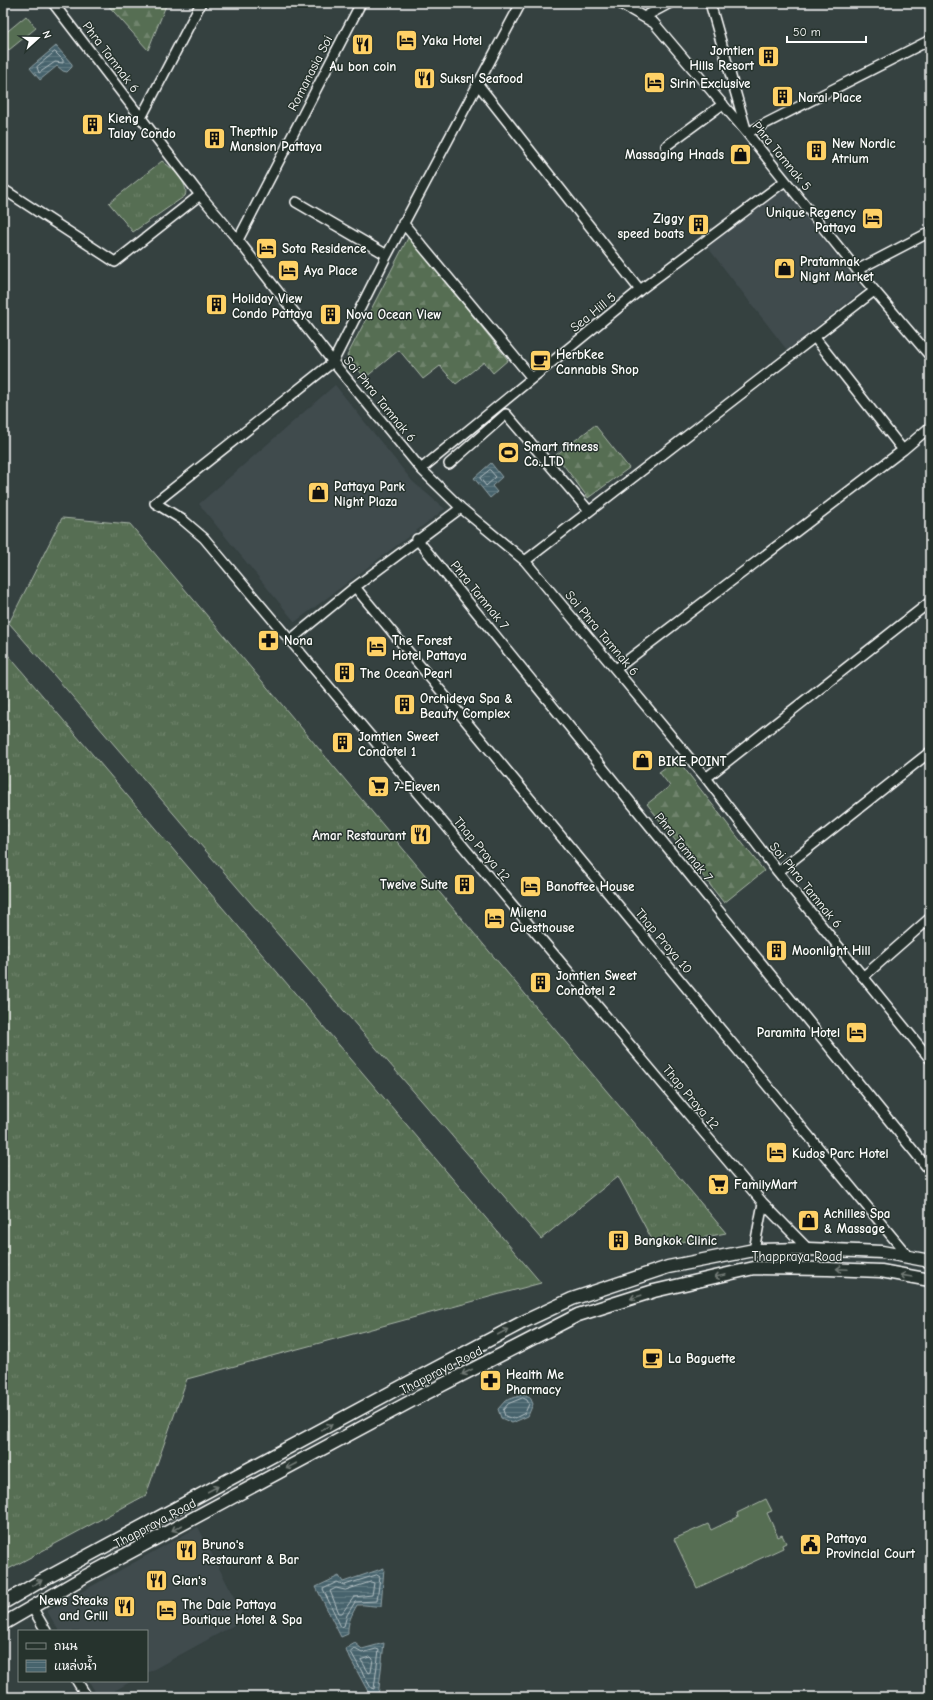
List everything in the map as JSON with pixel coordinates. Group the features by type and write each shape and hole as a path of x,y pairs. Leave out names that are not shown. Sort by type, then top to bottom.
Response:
{"main road":[{"name":"Thappraya Road","path":"3,1603 39,1582 408,1383 523,1322 572,1299 668,1267 754,1250 808,1249 882,1252 930,1261"},
{"path":"881,1272 884,1260 882,1252"},
{"path":"668,1267 673,1287"},
{"name":"Thappraya Road","path":"3,1624 84,1577 417,1398 578,1316 654,1291 754,1268 828,1269 881,1272 930,1280"},
{"path":"648,1273 654,1291"},
{"path":"408,1383 417,1398"}],"street":[{"name":"Phra Tamnak 6","path":"54,3 200,195 238,240"},
{"path":"141,118 201,3"},
{"name":"Romanasia Soi","path":"238,240 361,3"},
{"path":"333,362 386,255 521,3"},
{"name":"Phra Tamnak 5","path":"619,3 654,23 747,133 874,291 930,356"},
{"path":"644,17 670,3"},
{"path":"710,3 747,133 930,40"},
{"path":"477,83 640,290"},
{"path":"666,146 723,104"},
{"name":"Sea Hill 5","path":"421,469 640,290 785,181"},
{"path":"3,189 115,262 200,195"},
{"path":"296,202 386,255"},
{"path":"403,223 532,378"},
{"path":"857,270 930,232"},
{"name":"Soi Phra Tamnak 6","path":"238,240 333,362 421,469 461,508 525,561 706,778 778,872 863,977 930,1056"},
{"path":"525,561 874,291"},
{"path":"815,338 903,450"},
{"name":"Thap Praya 12","path":"333,362 155,503 183,520 204,538 763,1203 808,1249"},
{"path":"449,464 506,414 589,511"},
{"path":"616,669 903,450 930,427"},
{"path":"290,641 355,587 417,539 461,508"},
{"name":"Phra Tamnak 7","path":"417,539 930,1171"},
{"name":"Thap Praya 10","path":"355,587 908,1256"},
{"path":"706,778 930,602"},
{"path":"778,872 930,752"},
{"path":"863,977 930,918"},
{"path":"754,1250 763,1203"},
{"path":"32,1608 45,1630"},
{"path":"78,1682 87,1697"}],"shaded area":[{"name":"Pratamnak Night Market","path":"782,186 863,290 787,350 706,245"},
{"name":"Pattaya Park Night Plaza","path":"335,385 413,482 445,509 295,622 199,504"},
{"path":"198,1527 245,1619 148,1672 148,1630 58,1630 47,1611"},
{"path":"90,1682 130,1682 103,1697 97,1695"}],"green space":[{"path":"106,3 167,3 148,50"},
{"path":"26,16 36,28 9,50 3,43 3,35"},
{"path":"162,161 179,176 185,186 185,196 133,232 109,203"},
{"path":"409,236 508,360 493,373 484,362 456,384 440,366 423,379 399,350 365,378 347,356"},
{"path":"595,425 629,468 588,498 556,455"},
{"path":"62,518 130,524 726,1233 656,1247 618,1176 541,1239 9,623"},
{"path":"3,649 541,1283 187,1379 146,1495 3,1572"},
{"path":"677,759 764,871 724,903 647,804 670,786 659,772"},
{"path":"766,1499 772,1511 767,1513 778,1537 782,1535 786,1543 782,1545 783,1548 697,1588 674,1539 708,1524 711,1530 738,1517 737,1513"}],"water":[{"path":"56,46 72,64 72,67 67,72 63,71 57,66 40,80 30,68"},
{"path":"491,463 502,477 492,486 497,492 490,498 474,478"},
{"path":"524,1394 530,1397 533,1404 528,1416 512,1423 501,1418 498,1409 505,1401"},
{"path":"384,1568 381,1606 357,1605 349,1622 348,1634 341,1637 316,1587 339,1576 343,1582"},
{"path":"355,1643 362,1649 384,1643 378,1697 371,1697 345,1649"}],"place":[{"name":"Yaka Hotel","path":"407,40"},
{"name":"Au bon coin","path":"363,44"},
{"name":"Jomtien Hills Resort","path":"769,57"},
{"name":"Suksri Seafood","path":"425,78"},
{"name":"Sirin Exclusive","path":"654,83"},
{"name":"Narai Place","path":"783,97"},
{"name":"Kieng Talay Condo","path":"93,125"},
{"name":"Thepthip Mansion Pattaya","path":"214,138"},
{"name":"New Nordic Atrium","path":"817,150"},
{"name":"Massaging Hnads","path":"740,154"},
{"name":"Unique Regency Pattaya","path":"872,219"},
{"name":"Ziggy speed boats","path":"699,225"},
{"name":"Sota Residence","path":"267,248"},
{"name":"Pratamnak Night Market","path":"785,268"},
{"name":"Aya Place","path":"288,270"},
{"name":"Holiday View Condo Pattaya","path":"216,305"},
{"name":"Nova Ocean View","path":"330,314"},
{"name":"HerbKee Cannabis Shop","path":"541,361"},
{"name":"Smart fitness Co.,LTD","path":"508,453"},
{"name":"Pattaya Park Night Plaza","path":"319,493"},
{"name":"Nona","path":"269,640"},
{"name":"The Forest Hotel Pattaya","path":"376,647"},
{"name":"The Ocean Pearl","path":"345,673"},
{"name":"Orchideya Spa & Beauty Complex","path":"404,705"},
{"name":"Jomtien Sweet Condotel 1","path":"343,743"},
{"name":"BIKE POINT","path":"643,761"},
{"name":"7-Eleven","path":"379,786"},
{"name":"Amar Restaurant","path":"421,835"},
{"name":"Twelve Suite","path":"464,884"},
{"name":"Banoffee House","path":"531,886"},
{"name":"Milena Guesthouse","path":"494,919"},
{"name":"Moonlight Hill","path":"777,950"},
{"name":"Jomtien Sweet Condotel 2","path":"541,982"},
{"name":"Paramita Hotel","path":"856,1032"},
{"name":"Kudos Parc Hotel","path":"776,1153"},
{"name":"FamilyMart","path":"718,1184"},
{"name":"Achilles Spa & Massage","path":"809,1220"},
{"name":"Bangkok Clinic","path":"618,1240"},
{"name":"La Baguette","path":"653,1358"},
{"name":"Health Me Pharmacy","path":"490,1381"},
{"name":"Pattaya Provincial Court","path":"810,1545"},
{"name":"Bruno's Restaurant & Bar","path":"187,1551"},
{"name":"Gian's","path":"156,1580"},
{"name":"News Steaks and Grill","path":"124,1607"},
{"name":"The Dale Pattaya Boutique Hotel & Spa","path":"167,1611"}]}
